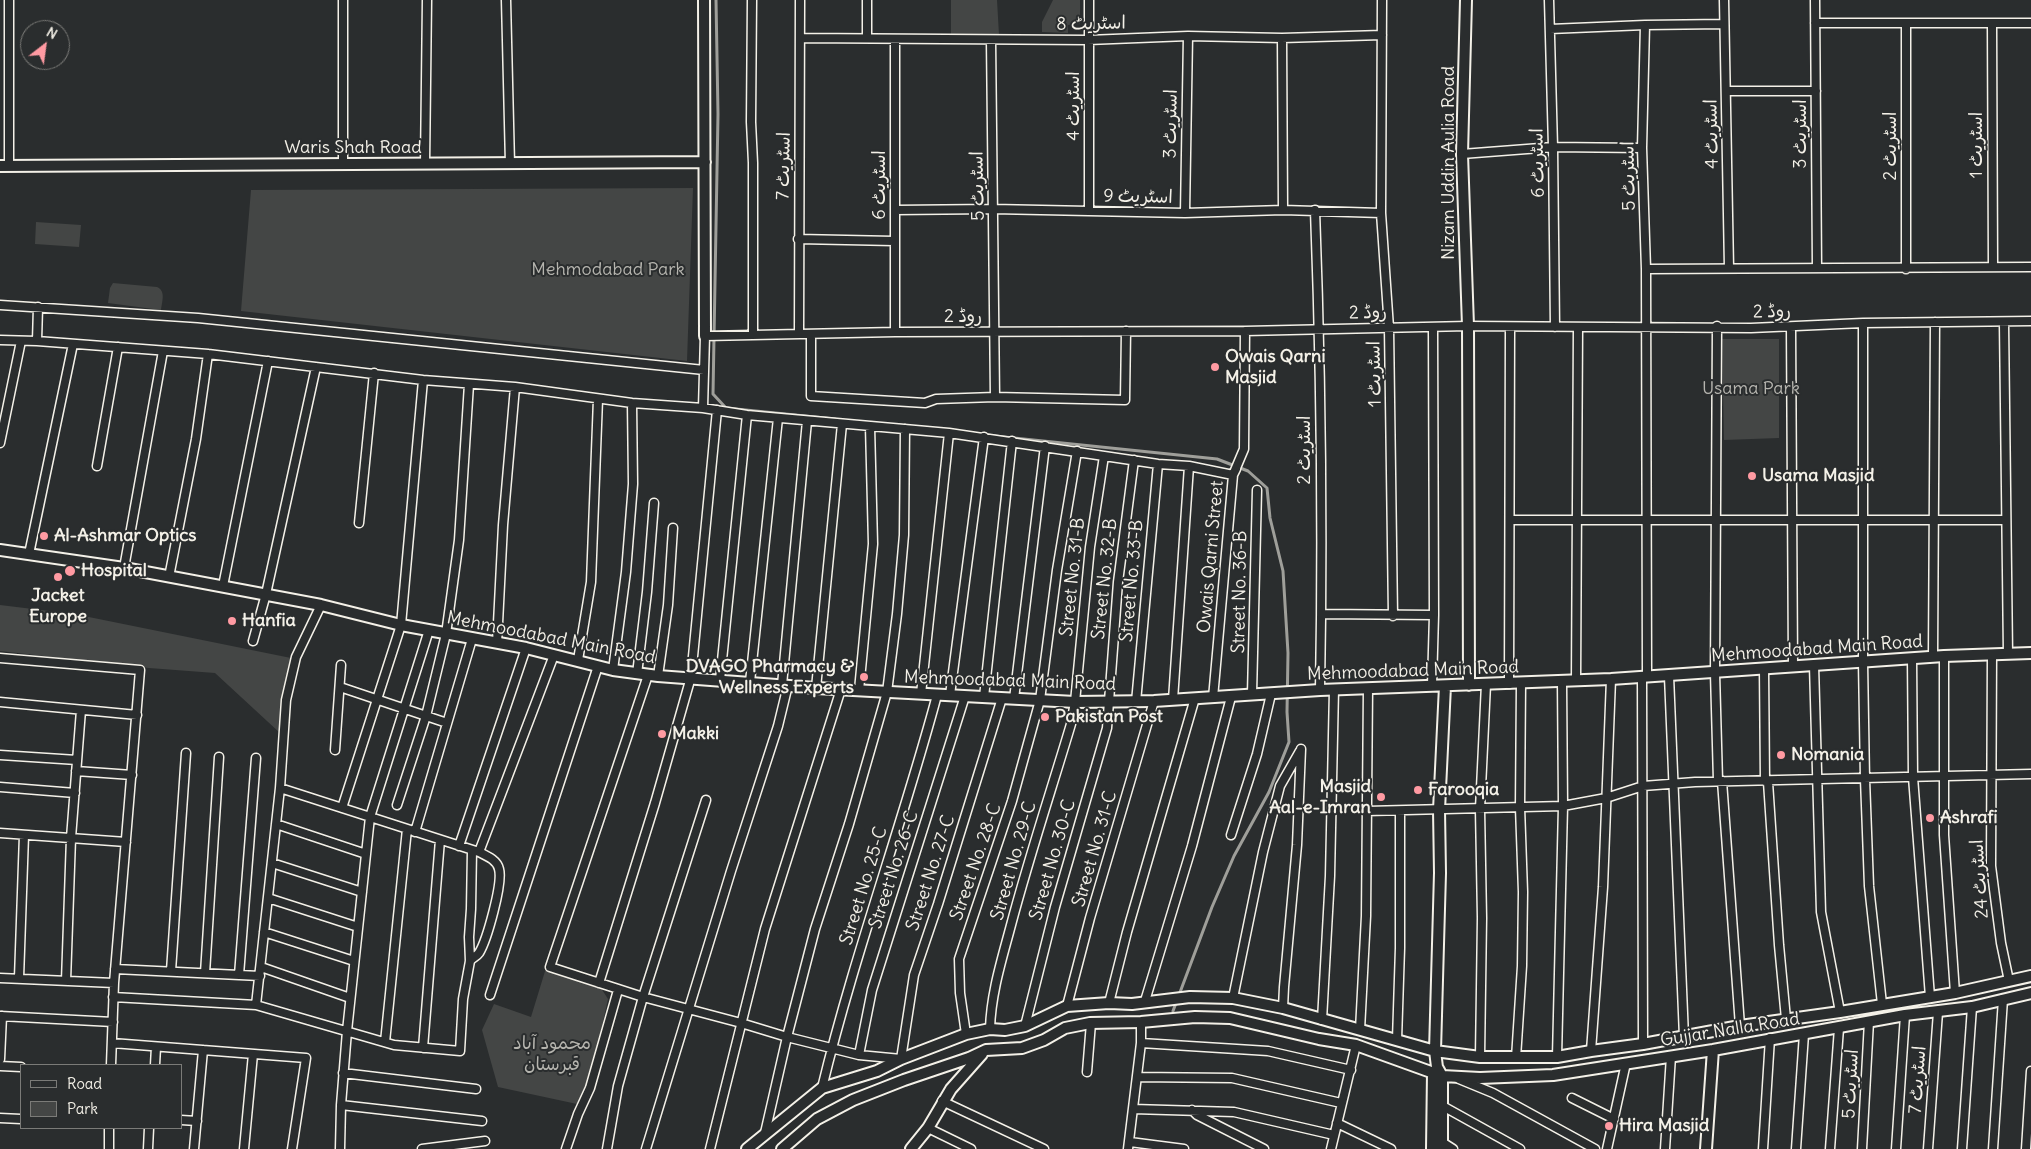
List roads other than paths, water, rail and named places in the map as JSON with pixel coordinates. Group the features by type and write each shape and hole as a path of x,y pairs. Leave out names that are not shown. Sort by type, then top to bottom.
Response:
{"street":[{"path":"4,166 9,0"},
{"path":"343,0 343,165"},
{"path":"425,164 427,0"},
{"path":"506,0 510,164"},
{"path":"703,408 704,370 709,336 704,0"},
{"path":"750,335 753,163 751,122 752,0"},
{"name":"اسٹریٹ 7","path":"799,333 800,0"},
{"path":"867,0 867,38"},
{"name":"اسٹریٹ 4","path":"1088,0 1089,211"},
{"name":"اسٹریٹ 1","path":"1382,0 1381,213 1389,328 1393,616"},
{"name":"Nizam Uddin Aulia Road","path":"1466,0 1462,154 1468,326 1469,685"},
{"name":"اسٹریٹ 6","path":"1549,0 1554,147 1555,327"},
{"name":"اسٹریٹ 4","path":"1724,0 1729,268"},
{"name":"اسٹریٹ 3","path":"1815,0 1817,268"},
{"path":"1815,23 2031,23"},
{"name":"اسٹریٹ 1","path":"1992,23 1993,267"},
{"path":"1550,29 1724,24"},
{"name":"اسٹریٹ 2","path":"1906,24 1906,269"},
{"name":"اسٹریٹ 5","path":"1643,1044 1641,933 1648,520 1646,269 1642,148 1645,25"},
{"name":"اسٹریٹ 8","path":"801,38 1088,40 1188,36 1282,38 1382,35"},
{"name":"اسٹریٹ 3","path":"1184,213 1188,36"},
{"path":"1282,38 1283,210"},
{"name":"اسٹریٹ 6","path":"895,40 895,332"},
{"name":"اسٹریٹ 5","path":"991,40 996,332 995,397"},
{"path":"1726,91 1816,91"},
{"path":"1462,154 1554,147 1642,148"},
{"name":"Waris Shah Road","path":"4,166 705,162"},
{"name":"اسٹریٹ 9","path":"895,210 993,209 1184,213 1315,210 1381,213"},
{"name":"اسٹریٹ 2","path":"1315,210 1320,328 1322,614 1316,690"},
{"path":"798,239 894,241"},
{"path":"1646,269 2031,267"},
{"path":"0,305 198,318 704,370"},
{"path":"37,341 38,307"},
{"name":"روڈ 2","path":"709,336 895,332 1245,331 1432,326 1791,327 2031,321"},
{"path":"1933,657 1935,322"},
{"path":"2004,323 2008,654"},
{"path":"1863,324 1864,519 1862,662 1865,779 1869,886 1882,1004"},
{"path":"1432,326 1434,615 1432,685"},
{"path":"1717,326 1715,673 1720,781 1740,1026"},
{"path":"1509,684 1510,327"},
{"path":"1576,681 1578,327"},
{"path":"1791,327 1793,667"},
{"path":"811,334 811,396 925,402 936,398 995,397 1126,400 1126,331"},
{"name":"Owais Qarni Street","path":"1213,698 1234,472 1244,449 1245,331"},
{"path":"0,340 208,354 632,403 703,408 747,415 949,433 1158,464 1234,472"},
{"path":"0,443 21,340"},
{"path":"29,554 73,344"},
{"path":"97,466 118,347"},
{"path":"124,568 164,351"},
{"path":"170,576 196,440 208,354"},
{"path":"223,586 268,361"},
{"path":"253,641 266,594 316,367"},
{"path":"360,523 374,374"},
{"path":"342,808 400,625 423,380"},
{"path":"397,805 426,716 446,634 459,540 469,384"},
{"path":"497,643 503,525 515,388"},
{"path":"578,660 591,582 598,399"},
{"path":"613,670 626,572 634,484 632,403"},
{"path":"599,983 655,803 691,677 717,410"},
{"path":"720,680 747,415"},
{"path":"750,682 778,418"},
{"path":"646,1149 778,726 785,685 808,421"},
{"path":"816,688 842,424"},
{"path":"858,690 873,544 870,426"},
{"path":"765,1133 787,1037 816,929 887,692 897,614 904,535 905,429"},
{"path":"920,694 949,433"},
{"path":"950,695 984,437"},
{"path":"984,697 1012,441"},
{"path":"1014,699 1045,446"},
{"name":"Street No. 28-C","path":"966,1034 960,993 959,959 1012,801 1040,700 1057,570 1077,451"},
{"name":"Street No. 31-B","path":"1075,702 1090,547 1104,456"},
{"name":"Street No. 32-B","path":"1109,702 1118,582 1134,460"},
{"name":"Street No. 33-B","path":"1136,702 1158,464"},
{"path":"1173,700 1189,466"},
{"name":"Street No. 36-B","path":"1252,694 1257,490"},
{"path":"637,674 647,592 654,503"},
{"path":"1510,520 2006,520"},
{"path":"673,528 668,604 653,675 550,967 618,990 689,1008 787,1037 859,1055 901,1059"},
{"name":"Mehmoodabad Main Road","path":"0,550 124,568 266,594 321,605 400,625 526,648 613,670 637,674 816,688 1014,699 1075,702 1154,702 1316,690 1562,682 1944,656 2031,653"},
{"path":"256,1005 280,788 286,700 296,657 321,605"},
{"path":"1322,614 1434,615"},
{"path":"340,1149 341,1105 347,1031 370,817 429,630"},
{"path":"385,1042 411,830 447,723 472,638"},
{"path":"458,846 526,648"},
{"name":"اسٹریٹ 24","path":"1992,654 1991,866 2001,943 2009,981"},
{"path":"114,997 256,1005 385,1042 460,1051 464,999 470,960 468,937 475,851 554,655"},
{"path":"1944,656 1944,835 1955,993"},
{"path":"0,658 140,670 115,969 111,1064"},
{"path":"1912,658 1913,777 1930,997"},
{"path":"335,750 342,665"},
{"path":"1814,665 1821,912 1840,1012"},
{"path":"490,995 598,666"},
{"path":"1764,669 1767,782 1778,945 1786,1019"},
{"path":"1669,676 1684,1037"},
{"path":"1591,1050 1603,886 1610,679"},
{"path":"1557,1057 1563,806 1562,682"},
{"path":"1480,1057 1482,918 1480,809 1486,684"},
{"path":"1516,1058 1522,966 1524,892 1520,807 1522,684"},
{"path":"1445,686 1438,810 1440,873 1436,1053 1442,1146 1453,1149"},
{"path":"340,687 447,723"},
{"path":"1360,1030 1366,916 1368,688"},
{"path":"710,1149 765,928 841,689"},
{"path":"1322,1020 1330,876 1334,689"},
{"path":"1231,835 1274,693"},
{"name":"Street No. 25-C","path":"822,1088 861,944 921,756 937,695"},
{"name":"Street No. 26-C","path":"859,1055 872,990 965,696"},
{"path":"1145,1001 1192,846 1232,697"},
{"name":"Street No. 27-C","path":"901,1059 914,975 1002,698"},
{"path":"1109,1003 1127,932 1195,698"},
{"path":"0,702 137,715"},
{"name":"Street No. 29-C","path":"990,1029 990,1011 995,984 1019,894 1071,724 1075,702"},
{"name":"Street No. 30-C","path":"1025,1026 1055,906 1107,728 1109,702"},
{"name":"Street No. 31-C","path":"1067,1006 1090,918 1154,702"},
{"path":"66,981 71,838 81,710"},
{"path":"1233,998 1263,852 1280,786 1301,749 1297,845 1284,987 1284,1008"},
{"path":"170,971 186,753"},
{"path":"0,755 77,760"},
{"path":"205,973 219,757"},
{"path":"239,975 256,758"},
{"path":"76,771 132,775"},
{"path":"1367,811 1563,806 1606,798 1643,786 1720,781 1767,782 2031,774"},
{"path":"0,787 75,793"},
{"path":"280,788 492,858 499,867 501,879 496,903 481,947 478,953 470,960"},
{"path":"607,1149 618,1086 643,997 706,800"},
{"path":"1397,1040 1400,948 1400,811"},
{"path":"276,824 366,854"},
{"path":"0,833 126,842"},
{"path":"19,978 24,835"},
{"path":"423,1048 440,840"},
{"path":"272,862 362,892"},
{"path":"268,898 358,927"},
{"path":"264,932 354,961"},
{"path":"261,967 350,998"},
{"path":"115,969 260,976"},
{"path":"747,1149 822,1088 877,1071 901,1059 966,1034 990,1029 1005,1030 1025,1026 1067,1006 1109,1003 1132,1004 1190,997 1233,998 1284,1008 1436,1053 1480,1057 1557,1057 1591,1050 1643,1044 1740,1026 1955,993 2031,976"},
{"path":"0,978 114,983"},
{"path":"566,1149 578,1114 590,1088 618,990"},
{"name":"Gujjar Nalla Road","path":"986,1050 1022,1048 1044,1040 1065,1028 1091,1023 1142,1022 1195,1017 1230,1018 1319,1039 1356,1045 1456,1078 1553,1075 1713,1050 1770,1038 1804,1034 1905,1015 1972,1007 2031,993"},
{"path":"1993,1149 2003,999"},
{"path":"1962,1149 1972,1007"},
{"name":"اسٹریٹ 7","path":"1928,1149 1938,1012"},
{"path":"1896,1149 1905,1015"},
{"path":"0,1058 1,1016 112,1022"},
{"name":"اسٹریٹ 5","path":"1862,1149 1869,1021"},
{"path":"1142,1022 1129,1146 1180,1147 1184,1149"},
{"path":"1087,1072 1091,1023"},
{"path":"1830,1149 1839,1028"},
{"path":"1796,1149 1804,1034"},
{"path":"1764,1149 1770,1038"},
{"path":"112,1043 306,1058 292,1149"},
{"path":"1141,1043 1268,1051 1351,1070"},
{"path":"1331,1149 1356,1045"},
{"path":"155,1064 156,1047"},
{"path":"194,1149 203,1050"},
{"path":"911,1149 928,1128 942,1101 986,1050"},
{"path":"782,1149 816,1119 853,1100 969,1058 986,1050"},
{"path":"1706,1149 1713,1050"},
{"path":"244,1149 253,1054"},
{"path":"1665,1149 1671,1056"},
{"path":"1608,1149 1626,1063"},
{"path":"0,1066 20,1067"},
{"path":"2026,1149 2031,1072"},
{"path":"344,1073 476,1089"},
{"path":"1137,1077 1232,1078 1341,1103"},
{"path":"1456,1078 1493,1093 1595,1149"},
{"path":"1572,1098 1614,1119"},
{"path":"942,1101 1044,1149"},
{"path":"1432,1149 1438,1104"},
{"path":"1438,1104 1520,1149"},
{"path":"341,1105 482,1121"},
{"path":"1134,1109 1234,1112 1334,1135"},
{"path":"1192,1110 1197,1115 1264,1149"},
{"path":"0,1118 20,1119"},
{"path":"182,1120 197,1121"},
{"path":"1337,1122 1391,1149"},
{"path":"928,1128 971,1149"},
{"path":"109,1129 109,1149"},
{"path":"148,1149 149,1129"},
{"path":"422,1149 485,1141"}],"waterway":[{"path":"716,0 718,114 713,394 726,408 835,419"},
{"path":"985,435 1217,459 1248,471 1267,488 1270,518 1283,571 1288,653 1287,712 1289,742 1269,792 1234,856 1212,907 1173,1011"}],"place":[{"name":"Owais Qarni Masjid","path":"1215,367"},
{"name":"Usama Masjid","path":"1752,476"},
{"name":"Al-Ashmar Optics","path":"44,536"},
{"name":"Hospital","path":"70,571"},
{"name":"Jacket Europe","path":"58,577"},
{"name":"Hanfia","path":"232,621"},
{"name":"DVAGO Pharmacy & Wellness Experts","path":"864,677"},
{"name":"Pakistan Post","path":"1045,717"},
{"name":"Makki","path":"662,734"},
{"name":"Nomania","path":"1781,755"},
{"name":"Farooqia","path":"1418,790"},
{"name":"Masjid Aal-e-Imran","path":"1381,797"},
{"name":"Ashrafi","path":"1930,818"},
{"name":"Hira Masjid","path":"1609,1126"}],"park label":[{"name":"Mehmodabad Park","path":"608,270"},
{"name":"Usama Park","path":"1751,389"},
{"name":"محمود آباد قبرستان","path":"552,1054"}]}
